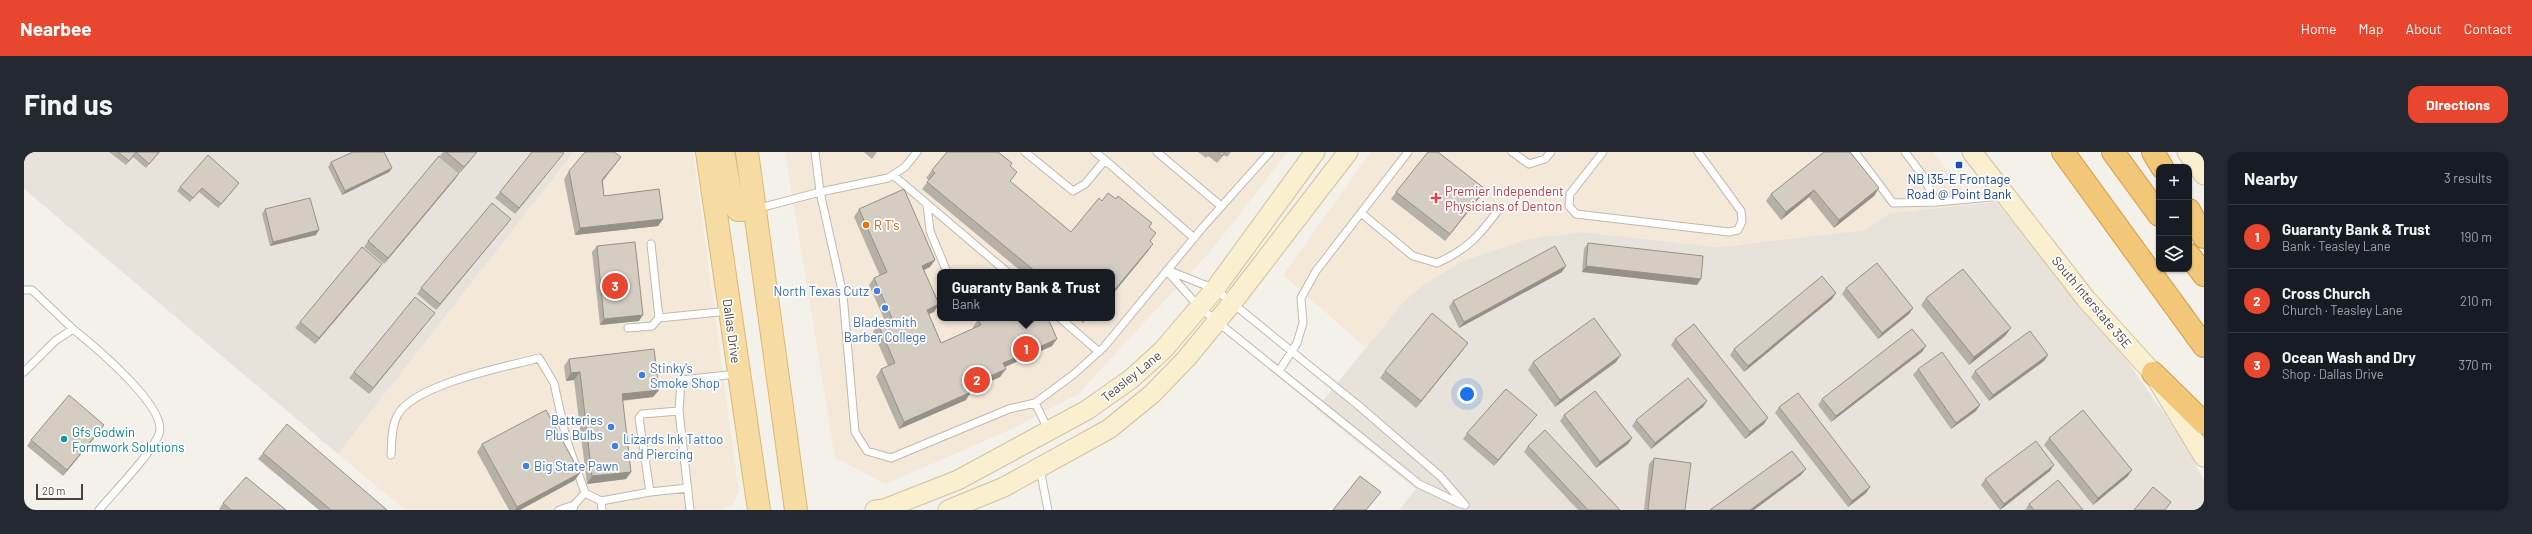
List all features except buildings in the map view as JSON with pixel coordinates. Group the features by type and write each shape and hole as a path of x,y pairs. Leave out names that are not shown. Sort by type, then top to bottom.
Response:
{"highway":[{"path":"2063,152 2204,346"},
{"path":"2113,152 2156,211"},
{"path":"2153,152 2160,164"},
{"path":"2192,215 2204,237"},
{"path":"2192,259 2204,275"},
{"path":"2153,373 2204,423"}],"main road":[{"name":"Dallas Drive","path":"707,152 738,374 759,510"},
{"path":"723,152 732,202 738,210 755,209"},
{"path":"747,152 796,510"},
{"name":"Teasley Lane","path":"875,510 884,509 952,483 1088,410 1131,380 1163,350 1215,289 1315,152"},
{"name":"Teasley Lane","path":"948,510 1004,487 1116,424 1152,394 1186,359 1232,303 1348,152"},
{"name":"South Interstate 35E","path":"1972,152 2086,299 2153,373 2204,457"},
{"path":"2187,152 2204,176"}],"lane":[{"path":"815,152 820,192 843,295 855,432 867,451 891,458 1009,409 1035,403 1074,374 1098,352 1221,206 1270,152"},
{"path":"755,209 820,192 888,178 905,167 917,152"},
{"path":"1025,152 1073,191 1085,184 1105,160"},
{"path":"1095,152 1194,238"},
{"path":"1157,152 1221,206"},
{"path":"1279,371 1293,352 1303,323 1301,298 1316,271 1408,152"},
{"path":"1512,152 1529,164 1545,159 1551,152"},
{"path":"1603,152 1570,194 1569,206 1576,214 1729,232 1738,230 1742,221 1741,211 1698,152"},
{"path":"1855,152 1893,203 1936,202 2006,195"},
{"path":"1905,152 1923,176 1936,202"},
{"path":"893,175 1003,269"},
{"path":"927,205 930,232 946,269"},
{"path":"1361,213 1413,256 1437,263 1456,255 1479,236 1499,209"},
{"path":"650,244 659,318"},
{"path":"1167,270 1215,289 1293,352 1440,476 1465,505 1420,484 1199,307 1167,270"},
{"path":"24,290 32,290 74,328 135,386 152,405 159,417 160,432 152,446 99,510"},
{"path":"628,328 652,326 659,318 729,311"},
{"path":"1063,321 1098,352"},
{"path":"24,372 55,341 74,328"},
{"path":"391,455 393,429 397,415 410,403 442,384 539,358 554,383 566,438 585,493 600,501 650,492 688,488"},
{"path":"690,510 679,411 681,380 738,374"},
{"path":"1035,403 1049,431"},
{"path":"650,492 639,418 642,414 679,411"},
{"path":"1039,467 1048,510"},
{"path":"559,510 574,508 585,493"},
{"path":"600,501 602,510"}],"shaded area":[{"path":"24,152 574,152 338,454 24,189"},
{"path":"574,152 693,152 739,492 732,506 720,510 405,510 338,454"},
{"path":"785,152 1288,152 1209,253 1078,394 1016,427 886,484 835,458"},
{"path":"1371,152 1933,152 1975,204 1890,213 1864,230 1719,247 1581,232 1527,239 1462,261 1423,285 1405,300 1366,348 1283,275"},
{"path":"1996,202 2126,359 2185,444 2204,480 2204,510 1399,510 1416,489 1316,409 1405,300 1423,285 1462,261 1527,239 1581,232 1719,247 1864,230 1890,213"}],"place":[{"name":"NB I35-E Frontage Road @ Point Bank","path":"1959,165"},
{"name":"Premier Independent Physicians of Denton","path":"1436,198"},
{"name":"R T's","path":"866,225"},
{"name":"Ocean Wash and Dry","path":"615,286"},
{"name":"North Texas Cutz","path":"877,291"},
{"name":"Bladesmith Barber College","path":"885,308"},
{"name":"Guaranty Bank & Trust","path":"1026,349"},
{"name":"Stinky's Smoke Shop","path":"642,375"},
{"name":"Cross Church","path":"977,380"},
{"name":"Batteries Plus Bulbs","path":"611,427"},
{"name":"Gfs Godwin Formwork Solutions","path":"64,439"},
{"name":"Lizards Ink Tattoo and Piercing","path":"615,446"},
{"name":"Big State Pawn","path":"526,466"}]}
